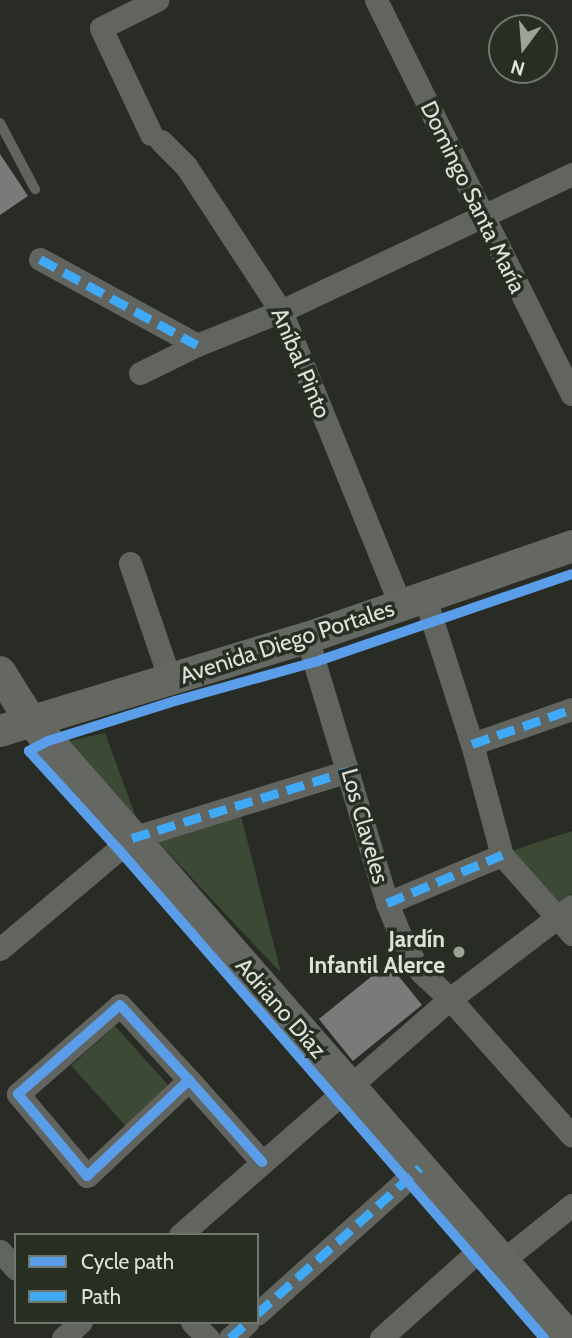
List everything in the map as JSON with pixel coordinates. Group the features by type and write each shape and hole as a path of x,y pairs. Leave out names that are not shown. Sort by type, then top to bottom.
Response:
{"main road":[{"name":"Avenida Diego Portales","path":"0,731 307,638 572,546"},
{"name":"Adriano Díaz","path":"0,672 30,720 570,1338"}],"street":[{"name":"Aníbal Pinto","path":"157,0 101,29 156,138 186,166 281,311 413,602 472,744 502,855"},
{"name":"Domingo Santa María","path":"376,0 572,394"},
{"path":"139,373 197,345 281,311 572,174"},
{"path":"40,259 197,345"},
{"path":"130,563 170,680"},
{"name":"Los Claveles","path":"307,638 387,903 402,942 421,972 450,999 572,1136"},
{"path":"472,744 572,709"},
{"path":"0,949 132,838 349,771"},
{"path":"182,1233 450,999 567,920 502,855 387,903"},
{"path":"189,1080 87,1176 18,1094 120,1005 189,1080 262,1163"},
{"path":"259,1312 421,1168"},
{"path":"381,1338 494,1252 572,1205"},
{"path":"0,1251 14,1267"},
{"path":"194,1324 208,1338"},
{"path":"230,1338 246,1324"}],"lane":[{"path":"0,123 35,189"}],"green space":[{"path":"105,733 136,817 59,743"},
{"path":"240,812 281,973 156,840"},
{"path":"572,831 572,894 558,905 511,851"},
{"path":"115,1026 169,1086 125,1126 71,1065"}],"building":[{"path":"0,154 28,196 0,215"},
{"path":"388,963 422,1005 353,1061 319,1019"}],"marked path":[{"path":"40,259 197,345"},
{"path":"472,744 572,709"},
{"path":"132,838 349,771"},
{"path":"387,903 502,855"},
{"path":"259,1312 420,1168"},
{"path":"230,1338 246,1324"}],"cycle path":[{"path":"544,1338 119,850 29,751 48,741 175,701 315,662 572,574"},
{"path":"189,1080 87,1176 18,1094 120,1005 189,1080 262,1162"}],"place":[{"name":"Jardín Infantil Alerce","path":"459,952"}]}
